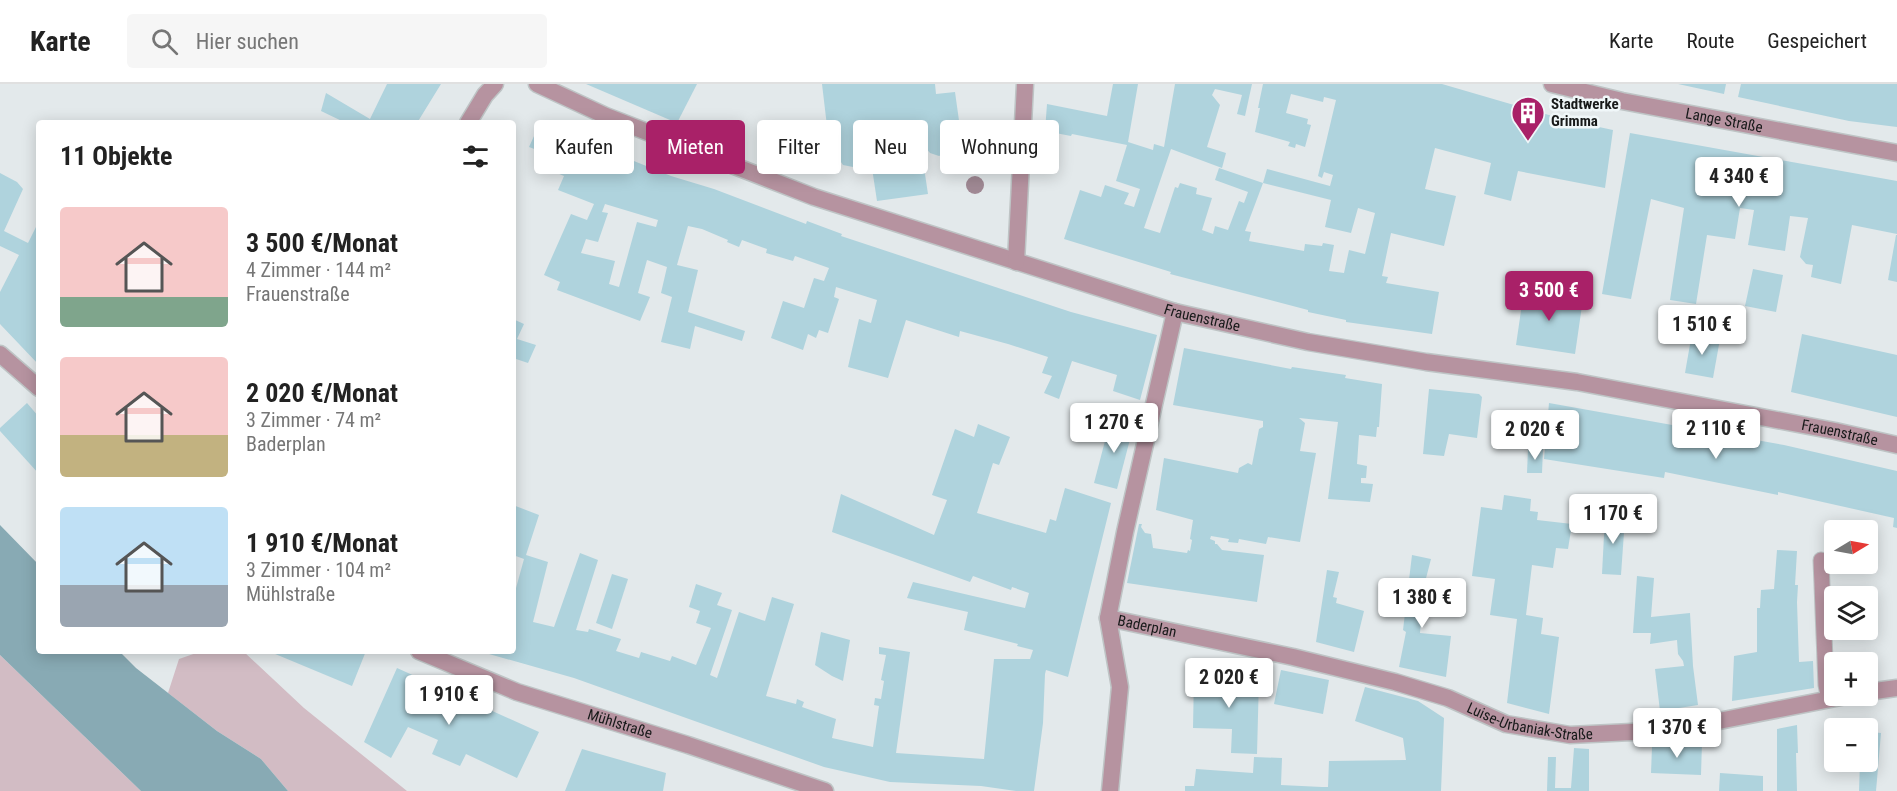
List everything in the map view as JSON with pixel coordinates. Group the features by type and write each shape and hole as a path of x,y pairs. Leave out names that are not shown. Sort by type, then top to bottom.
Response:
{"street":[{"path":"470,120 495,84"},
{"name":"Frauenstraße","path":"537,84 606,116 814,197 1175,312 1308,342 1426,362 1577,382 1897,445"},
{"path":"1016,262 1025,84"},
{"name":"Lange Straße","path":"1552,84 1622,102 1897,153"},
{"name":"Baderplan","path":"1110,791 1120,687 1108,618 1175,312"},
{"path":"0,354 36,385"},
{"name":"Baderplan","path":"1108,618 1293,657"},
{"name":"Mühlstraße","path":"425,654 517,692 688,745 825,791"},
{"name":"Luise-Urbaniak-Straße","path":"1293,657 1395,682 1448,698 1506,724 1570,735 1673,730 1824,700"},
{"path":"1878,691 1897,688"}],"lane":[{"path":"1821,560 1825,652"}],"shaded area":[{"path":"193,654 246,654 304,708 407,791 288,791 261,759 217,731 168,693 179,659"},
{"path":"0,655 141,791 0,791"}],"water":[{"path":"0,525 36,562 36,654 122,654 136,668 217,731 261,759 288,791 141,791 0,655"}],"building":[{"path":"387,84 441,84 419,120 340,120 321,111 326,93 370,119"},
{"path":"586,84 697,84 679,120 670,120"},
{"path":"822,84 935,84 936,94 955,92 959,120 940,120 939,156 928,151 928,120 853,120 853,167 843,165 841,162 841,120 826,120"},
{"path":"1113,84 1138,84 1128,142 1153,150 1154,144 1164,147 1175,84 1252,84 1245,116 1237,114 1242,95 1215,89 1212,95 1220,105 1207,147 1226,153 1222,168 1171,149 1144,228 1160,233 1175,187 1178,188 1180,183 1197,188 1196,194 1212,198 1202,230 1213,234 1215,226 1228,230 1239,201 1244,203 1248,192 1215,180 1219,168 1263,183 1267,169 1330,186 1333,175 1324,172 1322,178 1318,176 1336,100 1324,97 1323,102 1291,94 1286,113 1308,119 1307,124 1311,125 1305,147 1296,144 1295,148 1288,146 1290,142 1255,132 1263,84 1442,84 1566,120 1613,130 1605,188 1518,171 1511,201 1484,194 1491,163 1435,148 1425,189 1456,196 1444,246 1391,233 1382,276 1388,277 1386,283 1439,292 1432,334 1346,322 1346,320 1308,312 1308,310 1170,274 1171,272 1064,239 1080,190 1101,197 1105,185 1129,193 1124,204 1134,207 1140,189 1116,181 1127,145 1072,134 1071,136 1059,134 1059,120 1046,120 1047,104 1107,116","holes":["1263,183 1331,200 1325,227 1351,233 1358,208 1375,213 1365,254 1349,250 1344,273 1329,271 1334,245 1305,244 1304,251 1249,241 1251,232 1245,231"]},
{"path":"1678,84 1726,84 1724,94"},
{"path":"1741,84 1897,84 1897,127 1849,121 1738,97"},
{"path":"1630,133 1897,181 1897,234 1852,225 1841,284 1811,277 1813,265 1806,264 1800,257 1808,218 1790,216 1785,251 1748,245 1754,210 1740,208 1735,239 1707,235 1696,304 1670,300 1684,208 1651,199 1631,299 1602,294"},
{"path":"534,136 534,149 529,147"},
{"path":"634,161 646,166 646,174 666,174 714,189 806,224 807,221 842,234 841,236 1071,312 1157,335 1140,400 1113,391 1117,375 1072,361 1059,399 1044,393 1052,376 1042,373 1048,357 960,331 959,337 906,320 888,378 848,367 859,319 871,323 877,300 836,287 834,297 839,299 828,333 819,330 816,338 808,334 803,350 771,338 783,301 804,308 814,278 824,281 829,268 795,256 793,261 766,253 767,249 742,240 739,247 702,229 688,226 677,265 698,270 688,312 745,331 742,341 695,326 690,349 661,342 672,297 661,293 667,267 647,260 638,293 650,297 640,321 557,290 560,282 544,275 571,214 587,220 594,204 558,190 564,176 559,174 634,174","holes":["605,204 658,220 656,227 637,222 619,287 609,284 615,261 581,253 586,239 598,242 608,213 602,212"]},
{"path":"0,173 17,182 23,189 4,231 28,243 36,227 36,362 0,324 0,292 19,255 0,246"},
{"path":"873,174 925,174 928,194 877,201"},
{"path":"1897,235 1897,282 1888,280"},
{"path":"1753,269 1783,275 1776,312 1745,306"},
{"path":"1524,290 1583,299 1575,354 1516,345"},
{"path":"516,320 524,324 517,339 536,345 528,363 516,359"},
{"path":"1692,333 1720,339 1713,378 1685,373"},
{"path":"1802,334 1897,355 1897,417 1791,392"},
{"path":"1184,348 1291,369 1292,367 1346,375 1345,378 1382,384 1379,427 1377,427 1376,437 1359,435 1357,464 1367,466 1366,478 1361,478 1361,483 1373,484 1370,502 1328,499 1338,422 1299,418 1305,423 1300,451 1316,453 1300,542 1268,537 1266,544 1239,539 1238,543 1211,536 1210,539 1215,541 1215,544 1222,550 1264,555 1257,602 1127,583 1139,524 1142,524 1141,527 1145,533 1151,534 1153,548 1187,553 1188,550 1190,551 1193,520 1156,510 1164,458 1238,473 1239,468 1248,463 1252,465 1259,429 1263,427 1263,421 1173,405"},
{"path":"1429,389 1479,394 1482,397 1477,438 1449,434 1444,456 1423,454"},
{"path":"27,403 36,414 36,471 0,431 0,428"},
{"path":"1549,403 1784,445 1897,471 1897,528 1893,527 1894,518 1778,492 1778,495 1665,472 1664,478 1544,459"},
{"path":"1111,418 1134,424 1117,489 1094,483"},
{"path":"978,424 1010,437 999,465 993,463 977,513 1046,533 1050,519 1056,521 1065,488 1111,503 1068,677 1046,670 1043,723 1034,791 890,782 824,767 574,678 489,654 516,654 516,588 524,559 516,556 516,506 539,515 526,555 548,562 533,622 554,627 580,553 598,560 576,630 588,632 589,629 621,639 616,651 639,658 641,652 670,661 672,656 696,665 711,628 696,623 700,611 689,607 696,584 722,593 717,605 732,610 710,675 717,678 739,612 765,621 772,597 794,604 766,696 796,704 797,699 804,702 802,707 836,719 832,738 873,747 879,706 874,705 875,698 881,699 884,681 881,680 886,655 879,654 879,647 910,652 896,753 984,759 994,659 1030,659 1033,650 964,630 968,612 907,598 913,582 1025,608 1029,593 1012,587 1011,590 973,576 970,582 832,532 841,494 934,535 947,500 932,495 955,429 974,437"},
{"path":"1528,449 1543,449 1542,473 1527,473"},
{"path":"1504,495 1531,499 1530,511 1538,512 1537,520 1572,524 1568,549 1556,548 1553,568 1532,565 1526,615 1543,618 1541,634 1559,637 1549,714 1507,703 1517,619 1490,615 1495,579 1472,576 1481,507 1502,510"},
{"path":"1605,516 1625,518 1621,575 1602,574"},
{"path":"1777,550 1797,551 1795,585 1798,585 1799,662 1813,661 1814,688 1732,701 1734,656 1757,652 1757,608 1760,608 1761,590 1774,589"},
{"path":"1412,555 1431,559 1424,586 1420,633 1451,636 1446,677 1399,667 1406,632 1403,630"},
{"path":"1327,570 1339,572 1333,597 1337,598 1336,603 1364,611 1354,652 1316,642"},
{"path":"612,574 628,579 612,629 596,623"},
{"path":"1637,576 1654,578 1651,617 1690,613 1698,705 1660,711 1655,669 1684,666 1678,654 1677,640 1650,644 1651,633 1633,633"},
{"path":"821,632 850,640 843,681 815,665"},
{"path":"275,654 365,654 352,686"},
{"path":"397,668 539,732 517,778 466,754 460,766 432,754 438,740 408,727 391,758 364,742"},
{"path":"1281,670 1329,680 1323,714 1274,704"},
{"path":"1194,676 1259,678 1257,754 1231,753 1232,729 1193,728"},
{"path":"1365,687 1418,701 1444,718 1441,791 1185,791 1185,786 1194,786 1196,769 1253,773 1254,757 1282,758 1281,785 1322,787 1328,787 1329,761 1406,760 1403,738 1355,721"},
{"path":"1797,725 1797,791 1777,791 1777,729"},
{"path":"1878,733 1881,733 1878,768"},
{"path":"1702,742 1701,775 1651,773 1652,747"},
{"path":"1574,748 1589,749 1589,791 1547,791 1548,757 1556,757 1555,788 1571,788"},
{"path":"582,749 666,773 663,791 565,791"},
{"path":"1860,772 1878,772 1876,791 1859,791"},
{"path":"1720,773 1763,776 1763,791 1719,791"}],"place":[{"name":"Stadtwerke Grimma","path":"1528,142"}]}
